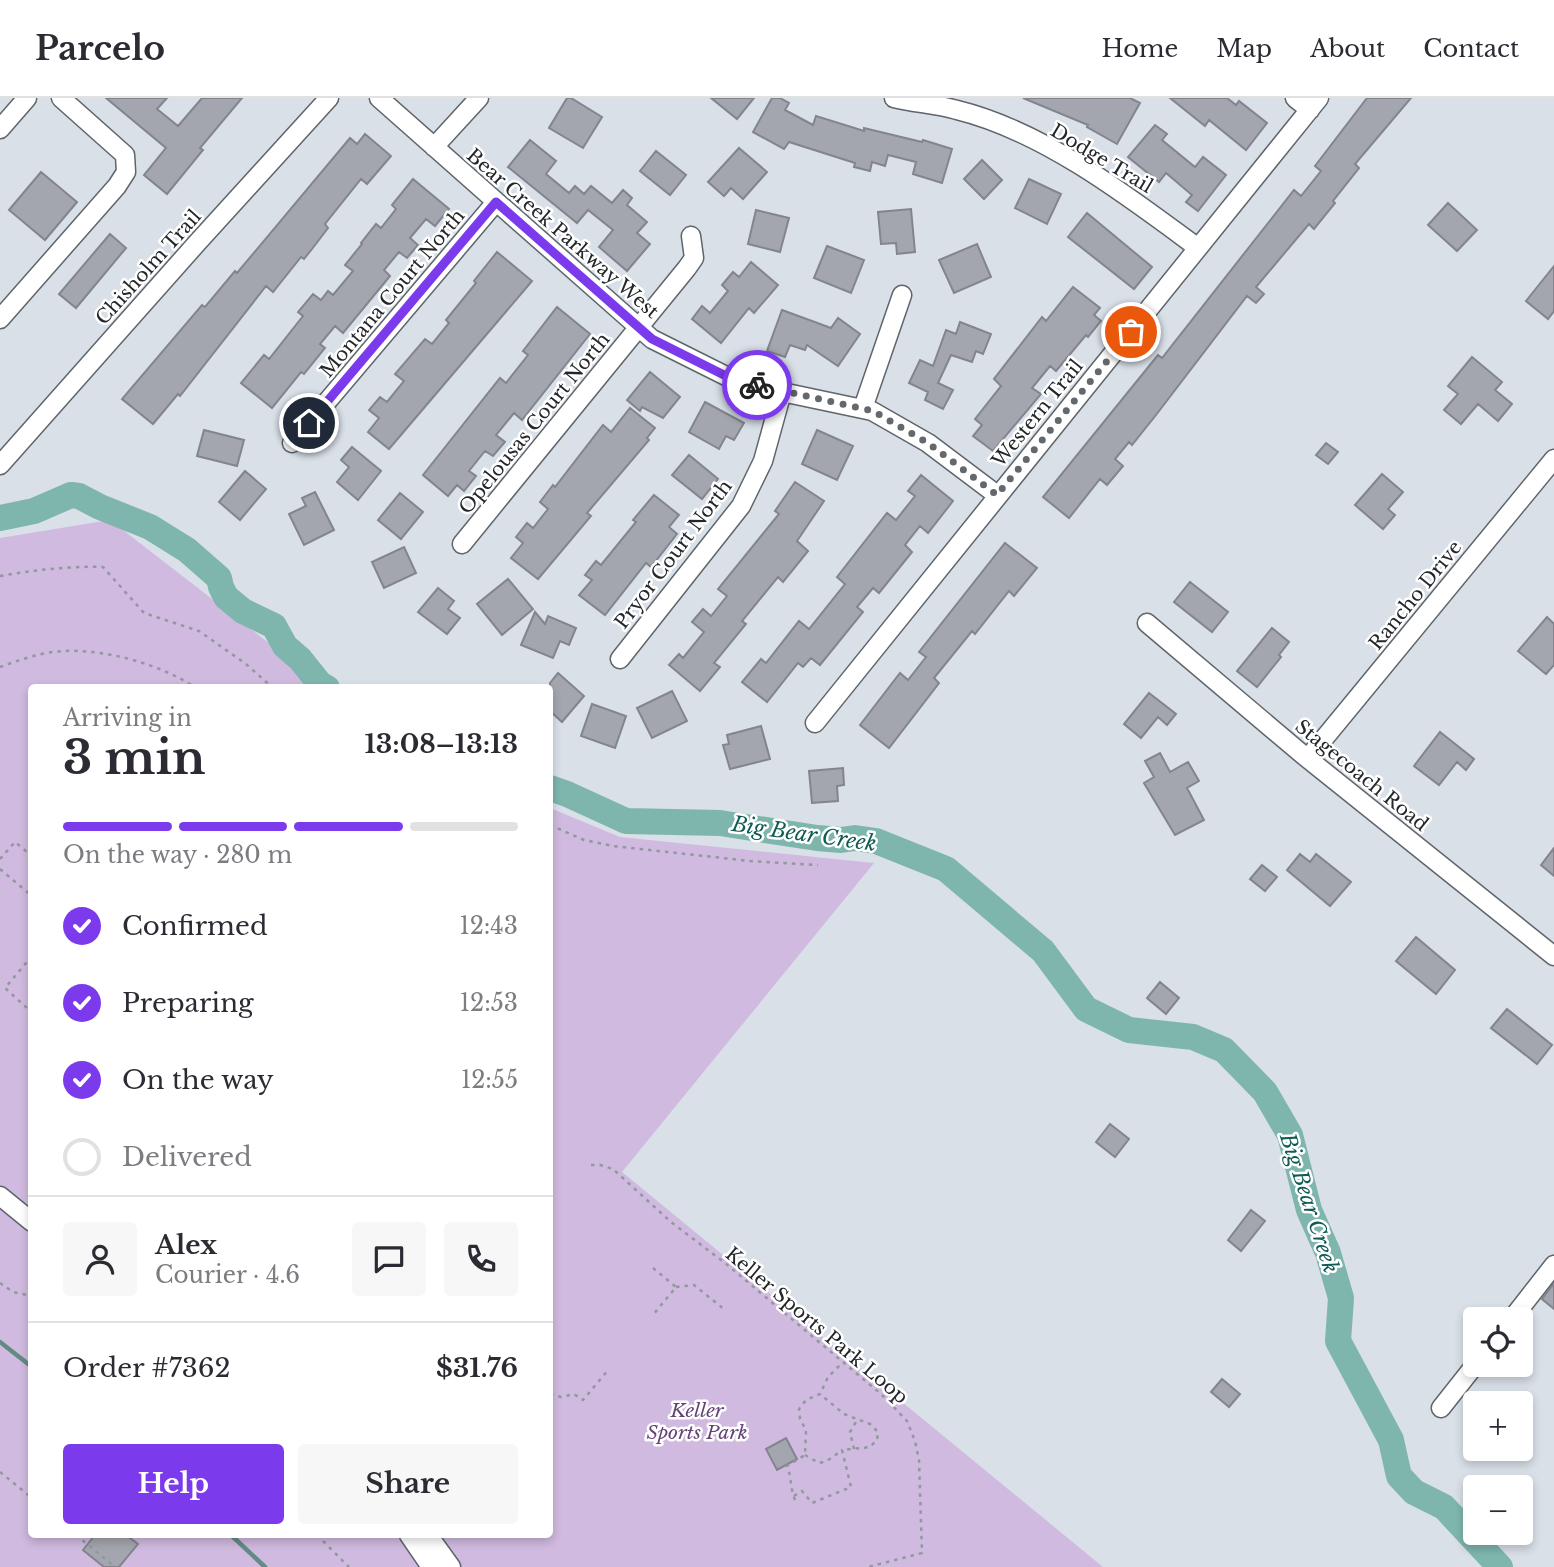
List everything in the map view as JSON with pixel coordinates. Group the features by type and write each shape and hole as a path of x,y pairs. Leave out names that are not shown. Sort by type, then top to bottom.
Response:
{"street":[{"path":"0,129 27,98"},
{"path":"0,320 117,186 126,172 125,155 61,98"},
{"name":"Chisholm Trail","path":"0,465 329,98"},
{"name":"Bear Creek Parkway West","path":"379,98 638,328 675,352 728,377 782,392 873,411 928,443 997,495"},
{"path":"434,147 479,98"},
{"name":"Dodge Trail","path":"894,98 958,110 1016,131 1118,189 1199,248"},
{"path":"1295,98 1315,104"},
{"name":"Western Trail","path":"815,723 1315,104"},
{"name":"Montana Court North","path":"292,443 496,202"},
{"name":"Opelousas Court North","path":"462,544 694,258 691,236"},
{"path":"863,408 902,295"},
{"name":"Pryor Court North","path":"620,659 741,506 763,461 782,392"},
{"name":"Rancho Drive","path":"1308,758 1554,459"},
{"name":"Stagecoach Road","path":"1147,623 1308,758 1554,956"},
{"path":"0,1196 28,1219"},
{"path":"1521,1307 1554,1265"},
{"path":"1441,1408 1466,1377"},
{"path":"411,1538 431,1567"},
{"path":"430,1538 451,1567"}],"path":[{"path":"0,576 71,566 103,567 144,613 200,631 268,684"},
{"path":"0,667 22,659 62,651 105,654 149,666 190,684"},
{"path":"553,826 584,840 613,846 750,861 818,865"},
{"path":"0,859 15,842 28,853"},
{"path":"0,849 5,853"},
{"path":"0,869 28,893"},
{"path":"28,961 5,988 28,1007"},
{"name":"Keller Sports Park Loop","path":"591,1165 613,1169 671,1222 725,1263 881,1394 907,1421 919,1460 922,1553 868,1567"},
{"path":"653,1268 676,1287"},
{"path":"0,1283 13,1292 28,1295"},
{"path":"653,1315 676,1287 694,1285 725,1310"},
{"path":"806,1455 806,1430 800,1419 799,1409 806,1400 820,1394 828,1377 842,1363"},
{"path":"553,1395 561,1397 574,1394 583,1400 609,1369"},
{"path":"806,1455 819,1463 827,1461 842,1450 870,1447 877,1440 878,1432 870,1424 844,1414 820,1394"},
{"path":"855,1448 850,1432 858,1419"},
{"path":"806,1455 787,1466 794,1498 802,1491 812,1503 851,1487 842,1450"},
{"path":"0,1472 28,1495"},
{"path":"80,1538 115,1567"},
{"path":"320,1538 349,1567"}],"green space":[{"name":"Keller Sports Park","path":"110,520 322,684 28,684 28,1538 553,1538 553,809 620,837 874,863 622,1172 1103,1567 0,1567 0,538"}],"building":[{"path":"106,98 167,98 157,109 178,126 202,98 242,98 200,148 203,150 167,194 144,175 166,148"},
{"path":"567,98 602,117 583,148 549,128"},
{"path":"711,98 754,98 737,119"},
{"path":"772,98 780,98 789,103 785,110 813,125 816,116 864,131 864,128 922,142 923,140 952,149 942,183 913,174 916,162 888,155 885,166 872,162 870,171 854,167 855,163 789,142 784,149 753,132"},
{"path":"1023,98 1130,98 1140,103 1117,144 1087,127 1088,125"},
{"path":"1170,98 1227,98 1236,105 1239,101 1267,123 1246,150 1209,120 1205,126"},
{"path":"1367,98 1411,98 1355,164 1359,168 1314,229 1309,224 1256,287 1264,294 1256,303 1247,296 1132,445 1129,442 1115,459 1123,466 1107,485 1100,479 1069,518 1043,497 1158,355 1162,358 1294,190 1301,196 1321,171 1315,166"},
{"path":"1155,125 1167,134 1162,140 1195,167 1203,157 1226,175 1198,211 1186,202 1192,195 1166,173 1159,182 1128,157"},
{"path":"365,134 391,156 367,184 361,179 325,224 328,228 312,249 304,259 301,257 273,292 266,286 180,396 178,394 153,424 122,399 202,305 205,307 235,271 237,273 350,138 357,144"},
{"path":"530,140 556,161 546,174 569,193 575,186 584,194 591,186 612,203 623,190 632,198 627,205 647,222 637,233 650,244 627,271 599,247 613,230 588,210 577,223 508,167"},
{"path":"739,148 767,172 743,199 731,188 724,196 708,182"},
{"path":"656,151 686,175 670,195 640,171"},
{"path":"982,160 1002,180 984,199 964,179"},
{"path":"41,172 77,202 45,240 9,210"},
{"path":"413,179 449,209 435,226 426,219 410,238 418,245 407,258 399,252 384,270 390,276 343,333 335,326 320,344 325,348 272,408 241,383 264,355 269,359 303,316 298,312 313,294 321,300 328,291 333,295 353,271 345,265 376,224 381,228 396,209 392,205"},
{"path":"1029,179 1061,194 1047,224 1015,208"},
{"path":"1448,203 1477,230 1457,251 1428,225"},
{"path":"911,209 915,252 897,254 896,243 881,244 878,212"},
{"path":"756,210 789,218 780,252 748,244"},
{"path":"1087,213 1152,267 1134,289 1068,237"},
{"path":"110,234 126,248 76,308 59,294"},
{"path":"977,244 991,277 954,293 939,260"},
{"path":"827,246 864,260 851,293 814,278"},
{"path":"497,252 532,281 389,449 368,432 379,418 369,410 380,397 387,402 404,381 395,374 425,339 432,344 449,323 446,320"},
{"path":"751,262 778,285 754,313 749,308 721,343 692,319 702,306 710,313 728,291 722,285 733,272 739,277"},
{"path":"1554,266 1554,311 1548,319 1526,301"},
{"path":"1073,287 1100,308 1094,315 1101,321 1056,371 1050,366 1032,388 1041,394 993,451 973,436 982,425 975,419 1001,386 994,379 1042,317 1046,321"},
{"path":"557,307 590,334 522,420 514,413 496,435 505,442 493,456 485,451 469,471 476,476 464,491 457,485 448,496 423,475 500,378 506,383 528,355 523,351"},
{"path":"782,310 831,328 838,318 860,334 838,366 807,345 805,350 790,345 785,357 767,351"},
{"path":"960,322 991,334 983,354 976,351 972,362 951,355 938,383 953,390 943,409 925,400 928,392 909,383 920,360 933,366 946,330 956,334"},
{"path":"1472,357 1502,382 1495,390 1512,404 1498,421 1478,404 1461,424 1444,410 1458,394 1448,386"},
{"path":"650,372 680,397 663,418 642,407 640,411 627,400"},
{"path":"705,402 744,423 734,440 726,436 719,449 689,432"},
{"path":"630,408 655,428 647,438 649,440 587,513 591,516 538,579 511,558 523,543 516,537 527,523 533,528 548,509 540,502 553,485 555,487 603,425 611,432"},
{"path":"204,430 244,440 237,466 197,456"},
{"path":"817,430 853,446 837,480 802,464"},
{"path":"1326,443 1338,452 1328,464 1316,455"},
{"path":"352,447 381,471 358,500 337,482 349,467 341,460"},
{"path":"689,455 718,479 702,499 672,475"},
{"path":"245,471 266,489 240,520 219,502"},
{"path":"1382,474 1403,492 1388,509 1395,515 1383,529 1355,505"},
{"path":"921,475 953,501 928,533 920,526 905,545 912,552 879,593 873,588 857,607 863,612 820,665 811,658 803,667 798,663 767,702 742,682 761,659 766,663 799,621 809,629 845,584 837,577 887,513 896,520 915,496 908,491"},
{"path":"795,482 824,501 797,541 808,551 783,582 778,577 742,621 746,624 714,663 720,667 700,691 669,665 679,654 683,658 704,632 692,622 703,609 711,616 727,596 718,589 779,514 775,511"},
{"path":"315,492 334,530 304,545 289,514 306,506 302,498"},
{"path":"400,493 423,512 401,539 378,520"},
{"path":"654,495 679,515 669,527 677,534 651,567 646,563 605,615 579,595 592,580 585,575 596,561 601,565"},
{"path":"1005,543 1037,568 1014,596 1009,591 975,634 972,631 934,678 939,683 889,748 860,725 900,673 908,680 926,657 919,652"},
{"path":"404,547 416,573 384,588 372,562"},
{"path":"508,579 533,609 502,635 477,604"},
{"path":"1190,582 1228,612 1212,632 1174,602"},
{"path":"438,588 454,601 448,609 460,618 447,634 418,612"},
{"path":"535,612 545,624 548,616 576,628 569,645 560,641 553,658 521,645"},
{"path":"1547,617 1554,624 1554,665 1546,674 1518,651"},
{"path":"1272,628 1289,642 1279,655 1281,657 1257,687 1237,671"},
{"path":"558,673 584,696 562,722 553,714 553,684 550,683"},
{"path":"672,691 687,721 652,738 637,708"},
{"path":"1149,693 1176,714 1167,725 1158,717 1141,738 1124,724"},
{"path":"592,704 626,716 615,748 581,736"},
{"path":"761,726 770,759 730,769 723,745 729,744 727,735"},
{"path":"1440,732 1474,759 1466,770 1457,762 1439,785 1414,766"},
{"path":"1160,753 1170,772 1188,762 1199,781 1187,788 1204,820 1175,835 1144,783 1154,777 1145,761"},
{"path":"843,768 844,785 837,786 838,801 812,803 809,771"},
{"path":"1554,848 1554,876 1541,865"},
{"path":"1300,854 1310,862 1316,854 1351,882 1330,906 1287,870"},
{"path":"1262,865 1277,877 1265,891 1250,879"},
{"path":"1416,937 1455,970 1436,994 1396,961"},
{"path":"1160,982 1179,998 1166,1014 1147,998"},
{"path":"1507,1009 1552,1045 1537,1064 1491,1028"},
{"path":"1110,1124 1129,1139 1115,1157 1096,1142"},
{"path":"1251,1210 1265,1221 1241,1251 1228,1240"},
{"path":"1554,1283 1554,1309 1542,1299"},
{"path":"1222,1379 1240,1394 1229,1407 1211,1392"},
{"path":"786,1438 797,1459 777,1470 766,1449"},
{"path":"93,1538 130,1538 138,1544 119,1567 104,1567 83,1550"}],"waterway":[{"name":"Big Bear Creek","path":"0,518 34,511 71,495 150,527 187,550 219,578 226,597 243,611 274,626 285,646 300,659 320,684"},
{"name":"Big Bear Creek","path":"553,789 626,821 720,823 817,838 876,841 946,869 1043,951 1086,1009 1129,1030 1193,1037 1224,1050 1265,1092 1290,1135 1309,1210 1328,1253 1341,1298 1338,1341 1391,1440 1399,1476 1414,1492 1444,1507 1500,1567"},
{"path":"0,1342 28,1364"},
{"path":"234,1538 265,1567"}],"way so far":[{"path":"757,385 873,411 928,443 997,495 1131,332"}],"route":[{"path":"309,423 496,202 652,339 728,377 757,385"}]}
